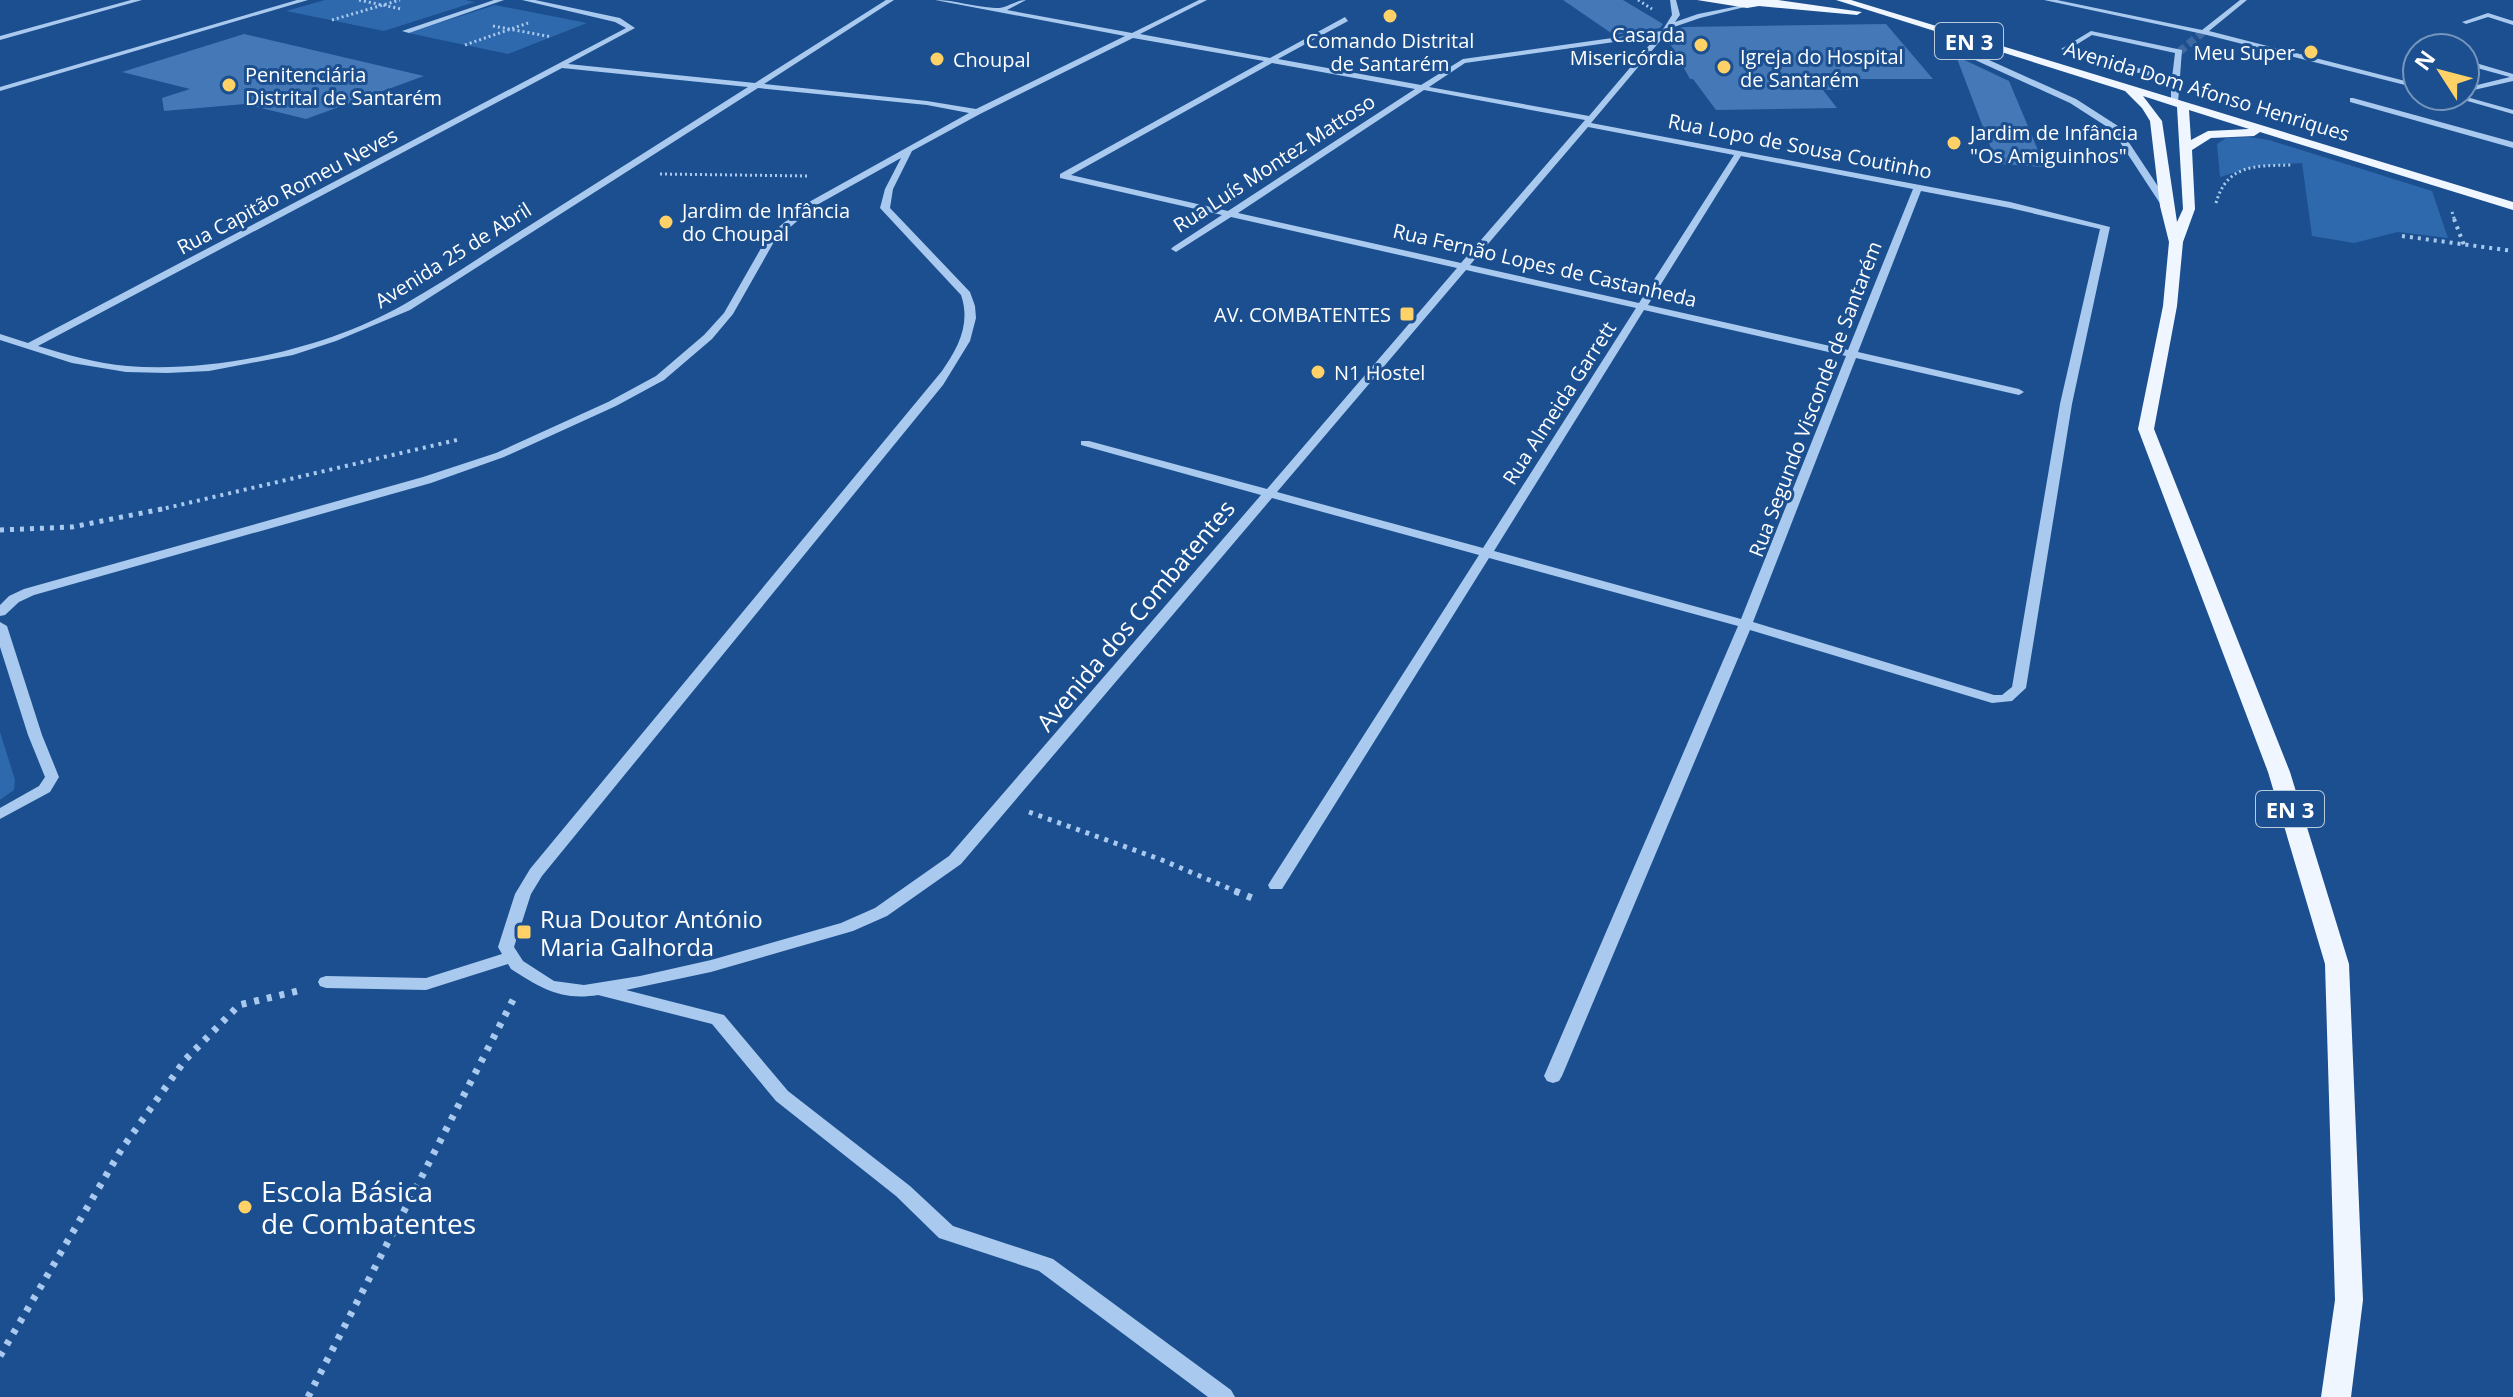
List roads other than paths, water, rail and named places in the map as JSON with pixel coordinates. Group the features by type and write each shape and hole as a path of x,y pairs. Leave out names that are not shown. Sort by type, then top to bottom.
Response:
{"main road":[{"name":"EN 3","path":"1702,0 1747,5 1777,0"},
{"name":"Avenida Dom Afonso Henriques","path":"1841,0 2513,206"},
{"name":"Avenida Dom Afonso Henriques","path":"1762,4 1826,8 1889,17"},
{"name":"EN 3","path":"2124,86 2147,106 2156,121 2166,206 2176,242"},
{"name":"EN 3","path":"2179,103 2187,148 2189,209 2176,242 2170,306 2146,429 2279,772 2337,964 2349,1300 2336,1397"},
{"path":"2187,148 2199,139 2220,133 2282,133"}],"street":[{"path":"0,38 139,0"},
{"path":"0,89 305,0"},
{"path":"406,31 501,0"},
{"name":"Rua Capitão Romeu Neves","path":"30,346 564,66 629,31 631,26 525,0"},
{"name":"Avenida 25 de Abril","path":"0,337 90,364 191,368 273,356 355,332 406,308 891,0"},
{"name":"Rua Lopo de Sousa Coutinho","path":"938,0 1422,87 2102,225 2106,231 2066,404 2019,688 2013,697 2001,701 1992,699 1746,624"},
{"path":"1000,11 1023,0"},
{"path":"3,606 29,592 453,472 513,450 612,404 660,378 708,337 728,314 771,238 812,204 977,112 1204,0"},
{"path":"1667,29 1676,15 1673,0"},
{"path":"2047,0 2203,32 2401,82"},
{"path":"2203,32 2244,0"},
{"name":"Rua Luís Montez Mattoso","path":"1176,249 1463,61 1667,29 1698,16 1747,5"},
{"path":"2466,22 2488,15 2513,23"},
{"path":"1270,59 1345,19"},
{"name":"Avenida dos Combatentes","path":"509,952 527,973 550,986 584,991 711,966 847,927 881,912 955,860 1667,29"},
{"path":"2176,82 2065,49 2091,33 2179,52 2176,82 2179,103"},
{"path":"1947,35 1945,43 2073,101 2115,128 2166,206"},
{"path":"2116,64 2139,44"},
{"name":"Rua Fernão Lopes de Castanheda","path":"1270,59 1063,176 2019,392"},
{"path":"564,66 927,103 977,112"},
{"path":"2481,67 2513,78"},
{"path":"2481,85 2513,78"},
{"path":"2500,81 2513,86"},
{"path":"2353,100 2513,145"},
{"path":"2481,103 2513,112"},
{"path":"326,982 426,984 509,952 514,916 536,873 939,383 965,342 971,310 966,294 885,208 889,189 910,148"},
{"name":"Rua Almeida Garrett","path":"1276,885 1739,153"},
{"name":"Rua Segundo Visconde de Santarém","path":"1553,1076 1746,624 1918,187"},
{"path":"1085,443 1746,624"},
{"path":"0,626 52,777 45,789 0,814"},
{"path":"596,989 718,1019 782,1096 903,1191 946,1232 1046,1265 1224,1397"}],"tunnel":[{"path":"2179,52 2203,32"}],"place":[{"name":"Comando Distrital de Santarém","path":"1390,16"},
{"name":"Casa da Misericórdia","path":"1701,45"},
{"name":"Meu Super","path":"2311,52"},
{"name":"Choupal","path":"937,59"},
{"name":"Igreja do Hospital de Santarém","path":"1724,67"},
{"name":"Penitenciária Distrital de Santarém","path":"229,85"},
{"name":"Jardim de Infância \"Os Amiguinhos\"","path":"1954,143"},
{"name":"Jardim de Infância do Choupal","path":"666,222"},
{"name":"AV. COMBATENTES","path":"1407,314"},
{"name":"N1 Hostel","path":"1318,372"},
{"name":"Rua Doutor António Maria Galhorda","path":"524,932"},
{"name":"Escola Básica de Combatentes","path":"245,1207"}]}
